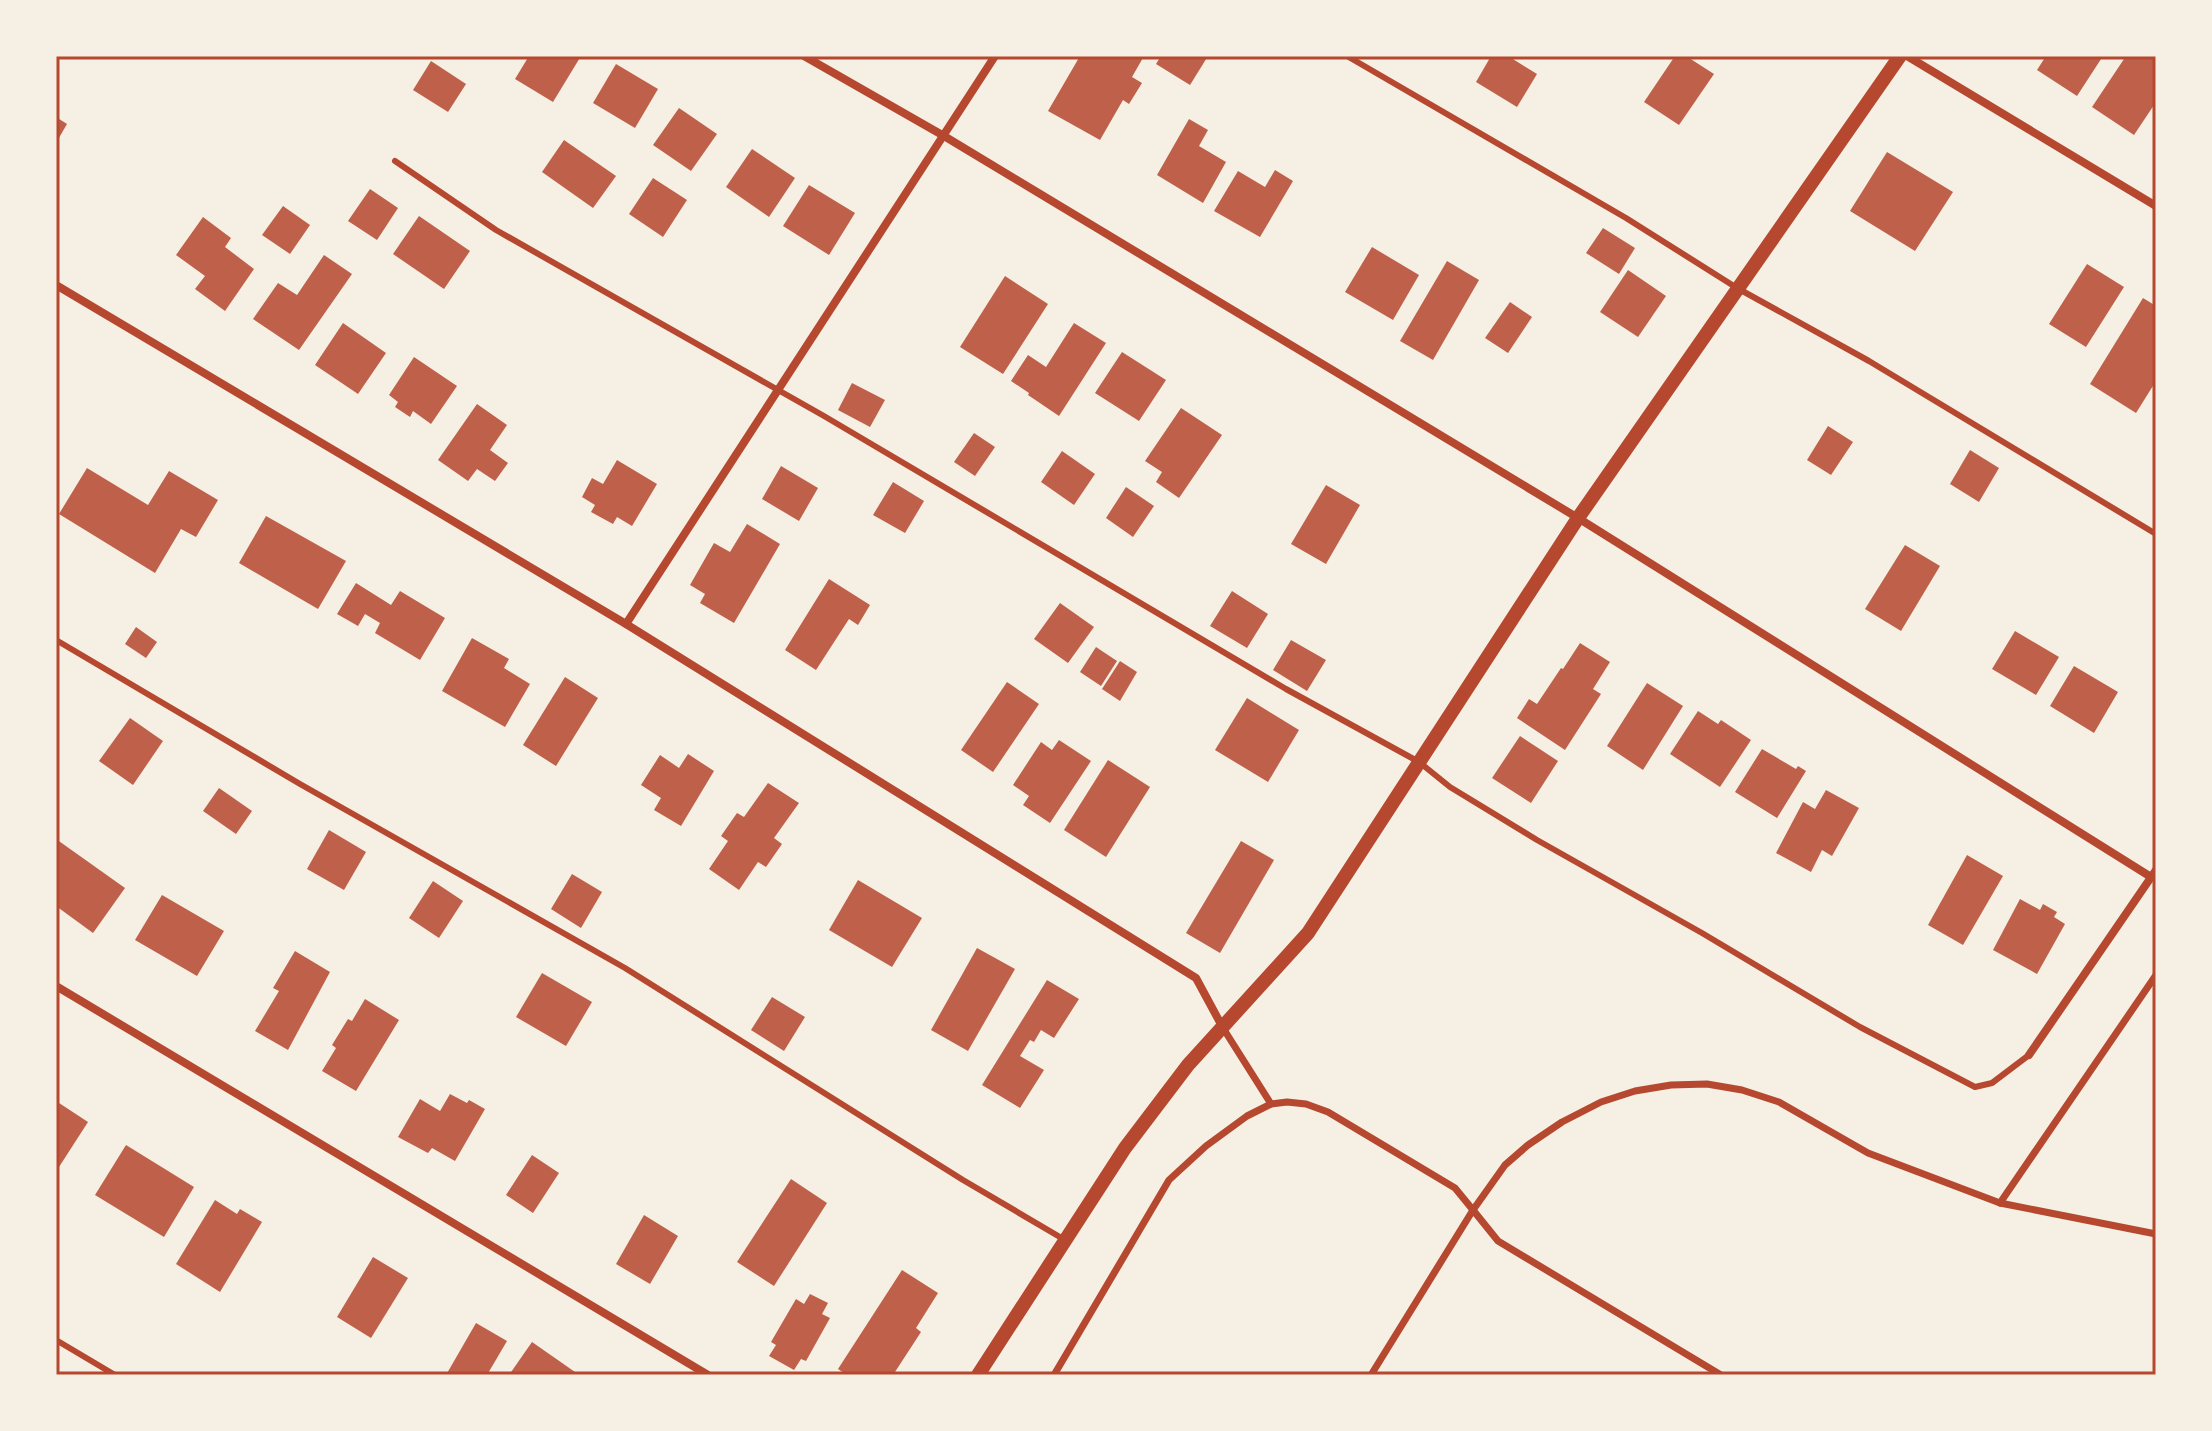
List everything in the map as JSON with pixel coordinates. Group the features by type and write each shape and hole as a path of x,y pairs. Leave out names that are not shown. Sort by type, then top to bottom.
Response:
{"street":[{"path":"804,56 944,136 1578,518 2154,873 2029,1055"},
{"path":"626,624 995,56"},
{"path":"978,1375 1125,1148 1188,1065 1308,933 1578,518 1900,56"},
{"path":"1907,56 2156,206"},
{"path":"56,285 626,624 1196,978 1271,1104"},
{"path":"2000,1203 2156,975"},
{"path":"56,986 708,1375"},
{"path":"1371,1375 1473,1210 1505,1165 1562,1122 1601,1102 1635,1091 1671,1085 1707,1084 1742,1090 1779,1102 1868,1153 2000,1203 2156,1234"},
{"path":"1054,1375 1169,1180 1206,1146 1247,1116 1271,1104 1287,1102 1306,1104 1328,1112 1455,1188 1498,1241 1721,1375"}],"lane":[{"path":"1347,56 1626,218 1737,288 1869,361 2156,534"},
{"path":"395,161 496,230 1038,541 1286,689 1419,762 1450,787 1537,840 1860,1027 1975,1087 1992,1083 2029,1055"},
{"path":"56,640 300,784 625,968 963,1180 1065,1240"},
{"path":"56,1340 115,1375"}],"building":[{"path":"529,56 581,56 553,102 515,79"},
{"path":"1080,56 1144,56 1132,77 1142,83 1129,104 1123,100 1100,140 1048,111"},
{"path":"1161,56 1208,56 1190,85 1156,64"},
{"path":"1491,56 1508,56 1537,74 1517,107 1476,82"},
{"path":"1675,56 1686,56 1714,74 1679,125 1644,102"},
{"path":"2046,56 2103,56 2077,96 2037,70"},
{"path":"2126,56 2156,56 2156,102 2134,135 2092,107"},
{"path":"431,61 466,84 448,112 413,90"},
{"path":"616,64 658,89 635,128 593,103"},
{"path":"679,108 717,134 691,171 653,145"},
{"path":"56,117 67,124 56,143"},
{"path":"1189,119 1208,130 1199,146 1226,162 1203,203 1157,175"},
{"path":"564,140 616,176 593,208 542,172"},
{"path":"752,149 795,178 769,217 726,187"},
{"path":"1887,152 1953,192 1915,251 1850,211"},
{"path":"1275,170 1293,181 1260,237 1214,211 1238,171 1265,187"},
{"path":"653,178 687,200 663,237 629,214"},
{"path":"809,185 855,213 829,255 783,226"},
{"path":"370,189 398,208 377,240 348,221"},
{"path":"283,206 310,225 290,254 262,235"},
{"path":"419,216 470,251 444,289 393,254"},
{"path":"203,217 231,238 225,247 254,269 225,311 195,289 205,276 176,255"},
{"path":"1603,228 1635,248 1619,274 1586,253"},
{"path":"1372,247 1419,275 1393,320 1345,292"},
{"path":"324,255 352,274 299,350 253,319 278,283 297,295"},
{"path":"1447,261 1479,280 1433,360 1400,341"},
{"path":"2087,264 2124,287 2086,347 2049,324"},
{"path":"1628,270 1666,296 1638,337 1600,312"},
{"path":"1005,276 1048,304 1003,374 960,347"},
{"path":"2143,298 2156,306 2156,381 2136,413 2090,384"},
{"path":"1510,302 1532,317 1508,353 1485,338"},
{"path":"343,323 386,353 358,394 315,365"},
{"path":"1074,323 1106,343 1059,416 1011,381 1028,355 1046,367"},
{"path":"1122,352 1166,380 1139,421 1095,393"},
{"path":"414,357 457,386 431,424 413,411 410,417 395,407 398,402 389,395"},
{"path":"852,383 885,400 870,427 838,410"},
{"path":"477,404 507,425 490,450 508,463 495,481 477,469 468,481 438,460"},
{"path":"1181,408 1222,435 1179,498 1156,482 1162,472 1145,461"},
{"path":"1828,426 1853,442 1831,475 1807,460"},
{"path":"974,433 995,447 975,476 954,462"},
{"path":"1970,450 1999,468 1979,502 1950,484"},
{"path":"1062,451 1095,474 1074,505 1041,482"},
{"path":"617,460 657,484 632,526 617,517 613,524 591,512 595,505 582,497 592,478 603,484"},
{"path":"781,466 818,488 799,521 762,499"},
{"path":"87,468 148,505 169,471 218,500 196,537 181,529 155,573 59,514"},
{"path":"893,482 924,501 905,533 873,515"},
{"path":"1326,485 1360,505 1326,564 1291,544"},
{"path":"1126,487 1154,506 1133,537 1106,518"},
{"path":"266,516 346,561 318,609 239,563"},
{"path":"747,524 780,544 734,623 700,603 705,594 690,585 714,543 730,552"},
{"path":"1905,545 1940,566 1901,631 1865,609"},
{"path":"829,579 870,605 858,625 849,619 816,670 785,650"},
{"path":"356,583 391,605 400,591 445,618 420,660 375,633 380,623 365,614 358,626 337,614"},
{"path":"1232,591 1268,614 1247,648 1210,626"},
{"path":"1060,603 1094,627 1068,663 1034,639"},
{"path":"136,627 157,642 146,658 125,644"},
{"path":"2015,631 2059,657 2036,695 1992,669"},
{"path":"472,638 509,659 504,668 530,684 505,727 442,691"},
{"path":"1291,640 1326,660 1307,691 1273,670"},
{"path":"1580,643 1610,662 1593,689 1601,694 1565,750 1517,718 1529,699 1537,704"},
{"path":"1096,647 1117,661 1101,686 1080,672"},
{"path":"1120,661 1137,672 1120,701 1102,689"},
{"path":"2074,666 2118,692 2094,733 2050,706"},
{"path":"565,677 598,698 556,766 523,745"},
{"path":"1007,682 1039,704 993,772 961,750"},
{"path":"1647,683 1683,706 1643,770 1607,746"},
{"path":"1247,698 1299,730 1268,782 1215,750"},
{"path":"1698,711 1718,724 1721,720 1751,740 1720,787 1670,754"},
{"path":"130,718 163,741 133,785 99,761"},
{"path":"1520,736 1558,761 1531,803 1492,778"},
{"path":"1059,740 1091,761 1050,823 1023,805 1029,796 1013,785 1041,742 1052,750"},
{"path":"1762,749 1796,769 1798,766 1806,771 1777,818 1735,792"},
{"path":"688,754 714,771 681,826 654,810 661,798 641,785 660,755 679,768"},
{"path":"1108,760 1150,787 1106,857 1064,830"},
{"path":"768,783 799,803 774,838 782,844 766,867 758,862 739,890 709,869 728,841 721,836 737,813 744,817"},
{"path":"219,788 252,811 236,834 203,811"},
{"path":"1826,790 1859,808 1832,856 1822,850 1811,872 1776,853 1803,802 1815,809"},
{"path":"329,830 366,852 344,890 307,869"},
{"path":"56,839 125,888 93,933 56,906"},
{"path":"1241,841 1274,860 1220,953 1186,933"},
{"path":"1967,855 2003,876 1963,945 1928,925"},
{"path":"572,874 602,892 581,928 551,909"},
{"path":"858,880 922,918 892,967 829,930"},
{"path":"433,881 463,901 439,938 409,918"},
{"path":"162,895 224,931 197,976 135,940"},
{"path":"2020,899 2040,910 2043,904 2057,912 2054,917 2065,924 2037,974 1993,950"},
{"path":"977,948 1015,969 968,1051 931,1030"},
{"path":"295,951 330,972 288,1050 255,1031 279,991 273,988"},
{"path":"542,973 592,1002 566,1046 516,1017"},
{"path":"1047,980 1079,999 1054,1038 1041,1030 1020,1056 1044,1070 1020,1108 982,1085"},
{"path":"772,997 805,1017 784,1051 751,1030"},
{"path":"365,999 399,1020 356,1091 322,1071 336,1048 332,1045"},
{"path":"450,1094 485,1109 455,1161 432,1148 428,1153 398,1137 420,1099 440,1111"},
{"path":"56,1101 88,1122 59,1167 56,1165"},
{"path":"126,1145 194,1187 164,1237 95,1195"},
{"path":"532,1155 559,1173 533,1213 506,1195"},
{"path":"791,1179 827,1203 774,1286 737,1262"},
{"path":"215,1200 237,1214 240,1209 262,1222 220,1292 176,1264"},
{"path":"644,1215 678,1236 650,1284 616,1264"},
{"path":"373,1257 408,1278 371,1338 337,1317"},
{"path":"902,1270 938,1293 916,1328 921,1332 893,1375 847,1375 838,1369"},
{"path":"810,1294 828,1303 822,1314 830,1318 806,1361 801,1359 794,1370 769,1356 776,1345 771,1342 796,1299 804,1304"},
{"path":"476,1323 507,1341 487,1375 446,1375"},
{"path":"532,1342 575,1372 573,1375 509,1375"}]}
